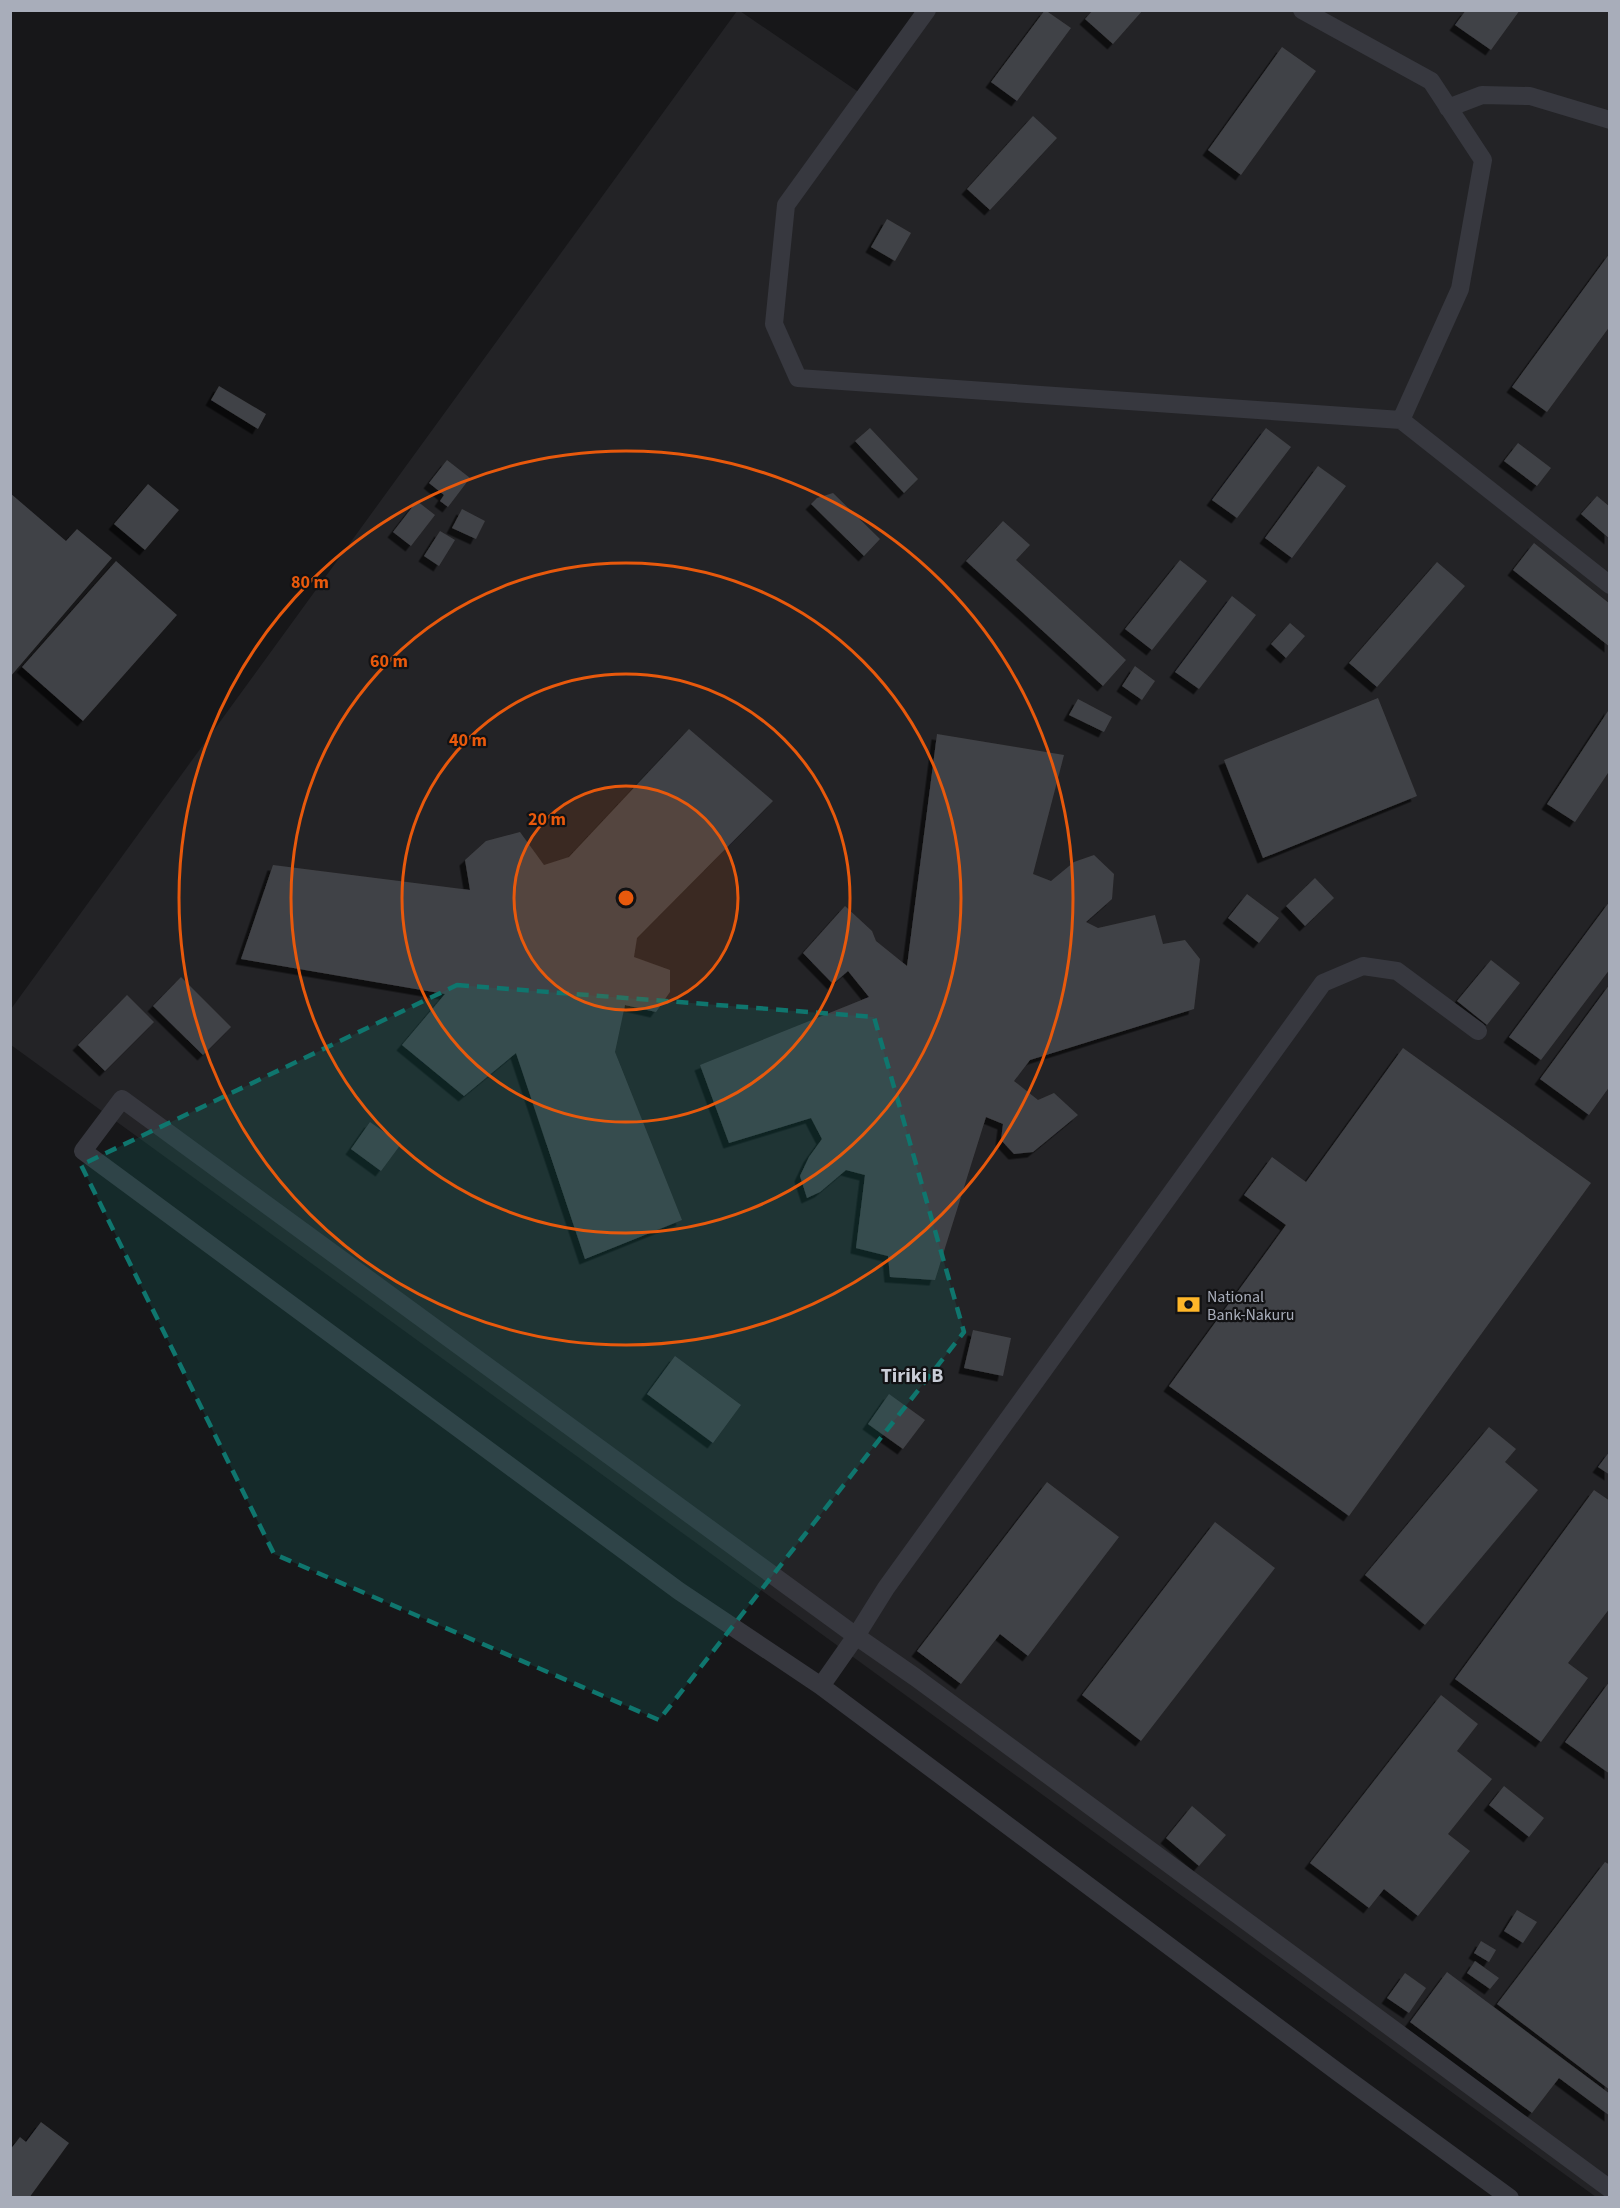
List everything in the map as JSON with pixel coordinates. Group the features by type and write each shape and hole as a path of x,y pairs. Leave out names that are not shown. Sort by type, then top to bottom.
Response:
{"lane":[{"path":"927,10 786,206 774,324 798,378 1401,420 1610,585"},
{"path":"1302,10 1431,81 1483,160 1460,288 1401,420"},
{"path":"1448,108 1482,96 1530,96 1610,120"},
{"path":"821,1686 886,1588 1323,983 1363,966 1397,971 1478,1031"},
{"path":"1510,2198 1329,2066 821,1686 679,1591 82,1151 122,1100 915,1677 1610,2188"}],"highlighted area":[{"path":"457,985 874,1017 964,1332 659,1720 274,1554 81,1165"}],"shaded area":[{"path":"737,11 863,95 933,11 1609,11 1609,2197 1596,2197 11,1045 11,1009"}],"building":[{"path":"1045,10 1071,28 1017,101 991,82"},
{"path":"1093,10 1143,10 1113,44 1085,19"},
{"path":"1466,10 1520,10 1491,50 1455,25"},
{"path":"1282,47 1316,71 1241,175 1208,150"},
{"path":"1033,116 1057,138 990,210 967,189"},
{"path":"887,219 911,233 895,261 871,247"},
{"path":"1610,253 1610,326 1547,412 1512,387"},
{"path":"219,386 266,414 258,429 211,400"},
{"path":"870,428 918,479 904,493 855,441"},
{"path":"1266,428 1291,447 1237,518 1212,500"},
{"path":"1518,443 1551,468 1537,486 1504,461"},
{"path":"447,460 470,478 448,507 440,501 444,495 429,483"},
{"path":"1318,466 1346,486 1292,558 1265,538"},
{"path":"148,484 179,510 145,550 114,524"},
{"path":"10,493 66,541 77,529 112,558 10,677"},
{"path":"833,493 880,539 864,556 811,504 817,498"},
{"path":"1597,496 1610,507 1610,539 1581,514"},
{"path":"417,501 435,515 411,546 393,532"},
{"path":"462,509 485,521 476,539 452,528"},
{"path":"1003,521 1030,545 1016,560 1126,660 1103,686 966,561"},
{"path":"440,531 455,540 439,566 424,556"},
{"path":"1534,543 1610,604 1610,647 1513,570"},
{"path":"1180,560 1207,581 1152,650 1125,629"},
{"path":"116,561 177,615 83,721 22,667"},
{"path":"1437,562 1465,586 1377,687 1349,663"},
{"path":"1232,596 1256,615 1199,689 1175,672"},
{"path":"1290,623 1305,636 1286,658 1271,644"},
{"path":"1135,666 1155,681 1142,700 1122,686"},
{"path":"1378,698 1417,796 1263,858 1224,760"},
{"path":"1078,699 1112,717 1104,732 1069,715"},
{"path":"1610,708 1610,770 1575,822 1547,804"},
{"path":"689,729 773,801 637,938 634,957 670,970 670,992 656,1012 625,1005 615,1052 682,1220 585,1259 516,1053 464,1096 402,1045 445,994 241,959 273,865 470,890 465,860 486,841 520,832 544,865 569,857"},
{"path":"937,734 1064,755 1033,874 1051,881 1074,862 1094,855 1114,874 1112,899 1086,922 1098,928 1155,915 1163,944 1185,940 1200,959 1194,1009 1030,1060 1014,1081 1038,1100 1054,1093 1078,1115 1033,1152 1014,1154 1001,1140 1003,1124 986,1117 935,1280 890,1277 888,1256 856,1248 865,1175 846,1170 820,1192 807,1198 800,1176 809,1157 822,1139 811,1118 729,1143 700,1065 869,997 848,971 833,984 803,953 845,906 872,931 876,941 907,966"},
{"path":"1315,878 1334,898 1305,926 1286,906"},
{"path":"1247,894 1279,918 1259,943 1228,918"},
{"path":"1610,901 1610,969 1541,1060 1509,1037"},
{"path":"1491,960 1520,983 1487,1025 1457,1001"},
{"path":"181,977 231,1027 203,1055 153,1006"},
{"path":"1610,984 1610,1086 1589,1115 1540,1079"},
{"path":"127,995 154,1022 105,1071 78,1045"},
{"path":"1403,1048 1591,1183 1349,1516 1169,1386 1286,1225 1244,1195 1272,1157 1306,1182"},
{"path":"370,1122 401,1144 381,1171 351,1149"},
{"path":"973,1330 1011,1338 1003,1376 964,1368"},
{"path":"675,1356 741,1405 713,1443 647,1394"},
{"path":"889,1394 925,1420 903,1449 868,1424"},
{"path":"1489,1427 1516,1449 1505,1462 1538,1490 1425,1625 1365,1575"},
{"path":"1610,1451 1610,1475 1598,1467"},
{"path":"1047,1482 1119,1537 1028,1656 1000,1634 961,1684 917,1651"},
{"path":"1594,1490 1610,1501 1610,1608 1568,1663 1588,1678 1541,1742 1455,1679"},
{"path":"1215,1522 1275,1568 1141,1741 1082,1695"},
{"path":"1610,1681 1610,1774 1565,1742"},
{"path":"1441,1695 1478,1724 1457,1751 1492,1779 1448,1834 1470,1851 1418,1916 1384,1889 1369,1908 1310,1863"},
{"path":"1504,1786 1544,1818 1529,1837 1489,1805"},
{"path":"1192,1806 1226,1835 1199,1866 1166,1838"},
{"path":"1605,1862 1610,1865 1610,2090 1497,2004"},
{"path":"1517,1910 1537,1922 1523,1943 1504,1931"},
{"path":"1481,1941 1496,1950 1489,1962 1474,1953"},
{"path":"1475,1961 1499,1978 1490,1989 1467,1973"},
{"path":"1447,1972 1610,2094 1610,2116 1559,2078 1532,2113 1410,2022"},
{"path":"1405,1973 1426,1988 1409,2013 1387,1998"},
{"path":"41,2122 69,2143 29,2198 10,2198 10,2150 20,2137 26,2142"}],"place":[{"name":"National Bank-Nakuru","path":"1189,1305"}],"district":[{"name":"Tiriki B","path":"912,1375"}]}
